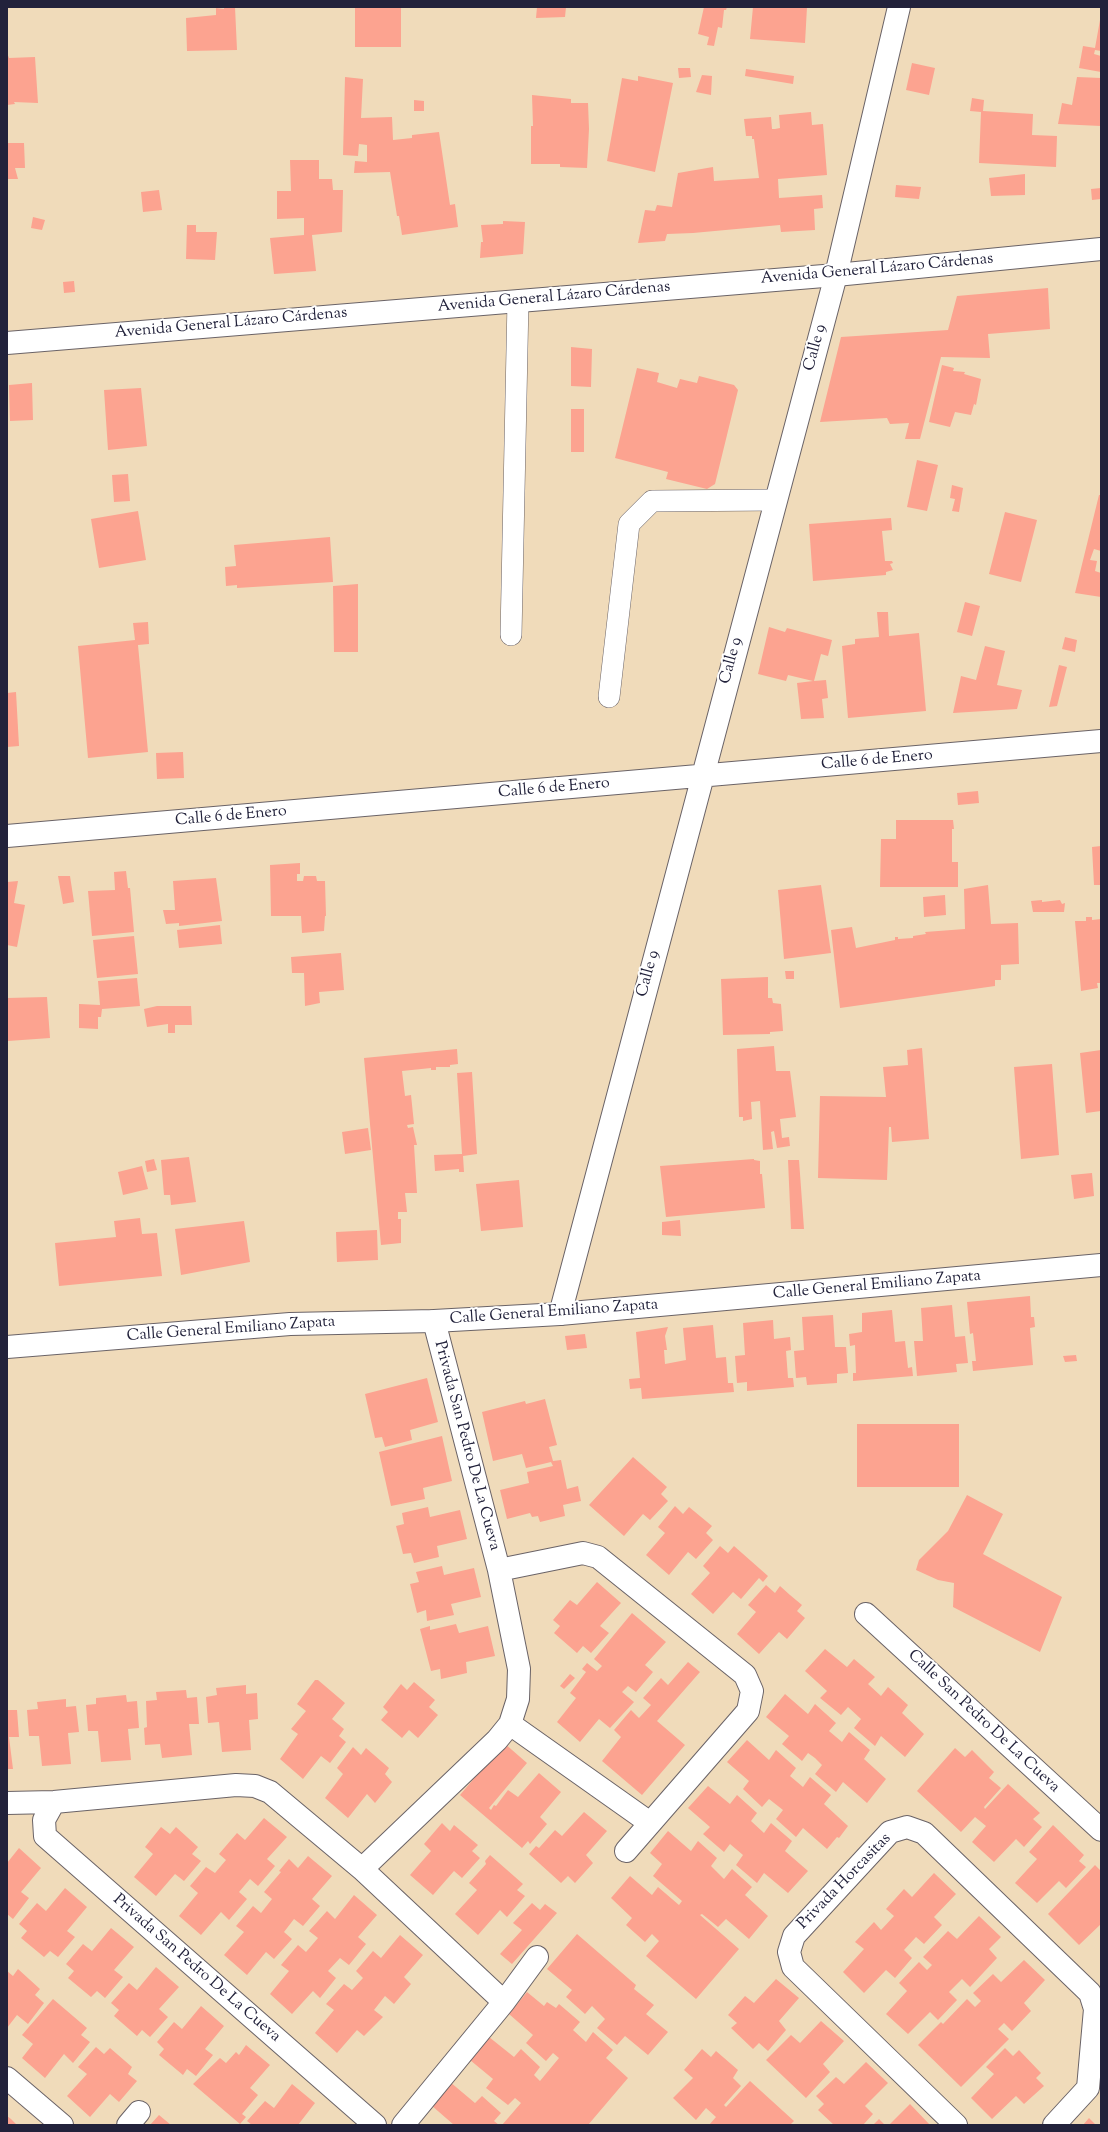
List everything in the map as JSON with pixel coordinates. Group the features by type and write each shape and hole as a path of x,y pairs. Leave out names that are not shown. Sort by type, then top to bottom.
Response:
{"street":[{"name":"Calle 9","path":"560,1314 701,777 836,275 898,7"},
{"name":"Avenida General Lázaro Cárdenas","path":"7,342 836,275 1101,249"},
{"name":"Calle 6 de Enero","path":"7,836 701,777 1101,741"},
{"name":"Calle General Emiliano Zapata","path":"7,1347 290,1324 434,1322 560,1314 1101,1266"},
{"name":"Privada San Pedro De La Cueva","path":"362,1869 497,1740 510,1724 518,1699 519,1669 499,1570 434,1322"},
{"name":"Privada San Pedro De La Cueva","path":"499,1570 583,1553 598,1558 745,1675 752,1691 748,1711 626,1851"},
{"name":"Calle San Pedro De La Cueva","path":"866,1614 1101,1830"},
{"path":"510,1724 650,1823"},
{"path":"7,1803 54,1802 236,1786 255,1786 270,1792 362,1869 504,2002"},
{"name":"Privada San Pedro De La Cueva","path":"54,1802 44,1820 45,1836 375,2125"},
{"name":"Privada Horcasitas","path":"956,2125 793,1967 789,1952 794,1936 890,1832 907,1827 924,1833 1090,1993 1095,2009 1094,2088 1054,2125"},
{"path":"403,2125 504,2002 537,1957"},
{"path":"7,2078 62,2125"}],"lane":[{"path":"511,635 518,301"},
{"path":"609,697 629,524 652,501 776,500"}],"building":[{"path":"224,7 235,7 237,50 187,51 186,18 216,15 216,8 224,9"},
{"path":"355,7 401,7 401,47 355,47"},
{"path":"537,7 566,7 565,17 536,18"},
{"path":"704,7 727,7 726,10 724,10 722,28 718,27 714,46 707,45 709,37 698,34"},
{"path":"753,7 807,7 805,43 750,39"},
{"path":"1100,20 1101,51 1095,50 1094,54 1101,56 1101,72 1079,68 1083,46 1095,48"},
{"path":"7,53 9,58 35,57 38,103 14,102 15,104 7,105"},
{"path":"912,63 935,68 929,95 906,90"},
{"path":"678,68 690,68 691,77 679,78"},
{"path":"746,69 794,76 793,84 745,76"},
{"path":"702,75 712,76 711,95 696,92"},
{"path":"638,76 673,83 655,172 607,161 622,78 638,81"},
{"path":"345,77 363,79 361,118 392,117 393,140 412,138 412,135 439,132 450,205 455,204 458,227 402,235 399,216 397,216 390,172 354,173 355,161 367,162 367,145 359,144 358,156 343,155"},
{"path":"1077,77 1101,78 1101,126 1058,124 1062,103 1072,105"},
{"path":"532,95 571,99 571,103 588,103 589,129 587,168 560,167 560,164 531,164 531,126 533,126"},
{"path":"972,98 984,100 983,111 1033,114 1032,135 1057,136 1056,167 979,163 981,112 970,111"},
{"path":"414,100 424,101 424,111 414,111"},
{"path":"811,112 812,125 823,124 827,175 778,179 779,198 822,195 823,208 814,209 815,230 781,232 780,225 667,234 665,241 638,243 645,210 655,211 657,205 672,207 678,173 713,167 714,181 759,178 754,139 752,139 752,136 746,136 744,119 771,117 772,129 775,129 780,128 779,115"},
{"path":"7,143 24,143 25,168 15,168 18,179 8,179 8,184"},
{"path":"290,160 319,160 319,179 332,179 333,190 343,190 342,232 312,235 316,271 274,274 270,238 304,235 304,218 277,219 277,191 291,191"},
{"path":"1025,174 1025,195 991,196 989,178"},
{"path":"896,185 921,187 919,199 895,197"},
{"path":"1101,188 1101,199 1092,200 1091,189"},
{"path":"159,190 162,210 143,212 141,192"},
{"path":"33,217 45,220 42,230 31,228"},
{"path":"503,221 525,222 523,254 480,258 481,242 483,242 481,225 503,224"},
{"path":"187,225 196,225 196,232 217,232 215,260 186,259"},
{"path":"74,281 75,292 64,293 63,282"},
{"path":"1048,288 1050,329 988,334 990,358 941,357 920,439 905,439 909,423 890,424 887,418 820,422 841,337 948,330 957,296"},
{"path":"571,347 592,349 591,387 571,386"},
{"path":"942,365 954,368 953,371 965,372 964,374 981,379 976,405 974,404 971,415 955,412 950,427 929,422"},
{"path":"637,368 659,373 657,382 677,388 680,379 697,383 699,376 734,385 738,390 715,484 707,489 666,479 668,472 615,458"},
{"path":"32,383 33,420 10,421 9,385"},
{"path":"141,388 147,446 108,450 104,390"},
{"path":"571,409 584,409 584,452 571,452"},
{"path":"917,460 938,465 927,511 907,507"},
{"path":"128,474 130,501 114,502 112,475"},
{"path":"952,485 963,488 959,512 952,511 955,499 950,498"},
{"path":"1099,495 1101,495 1101,551 1094,549 1090,560 1097,561 1095,571 1101,573 1101,597 1075,593"},
{"path":"138,511 146,560 99,568 91,519"},
{"path":"1005,512 1037,520 1021,582 989,574"},
{"path":"891,518 892,530 882,531 885,561 892,561 893,563 890,564 893,570 886,572 886,575 813,581 809,524"},
{"path":"330,537 333,582 237,588 237,585 226,586 225,567 236,566 234,545"},
{"path":"358,584 358,652 334,652 333,586"},
{"path":"965,602 980,606 972,636 957,632"},
{"path":"877,612 888,612 889,636 919,633 926,711 848,718 842,646 855,644 855,639 879,637"},
{"path":"148,622 149,644 138,645 148,752 88,758 78,646 135,640 133,623"},
{"path":"769,627 785,632 787,628 832,640 828,656 821,654 814,681 826,680 828,698 822,699 824,718 801,719 797,683 813,681 788,675 786,681 758,674"},
{"path":"1065,637 1077,640 1075,652 1062,649"},
{"path":"985,646 1005,651 997,685 1022,690 1017,709 953,713 961,676 976,680"},
{"path":"1059,665 1067,667 1057,706 1049,707"},
{"path":"16,692 19,746 7,747 7,693"},
{"path":"183,752 184,778 157,779 156,753"},
{"path":"978,791 979,803 958,805 957,793"},
{"path":"896,820 953,820 954,829 952,829 952,862 958,862 958,887 880,887 881,839 896,839"},
{"path":"1101,846 1101,885 1094,885 1092,847"},
{"path":"300,863 300,874 297,874 297,881 303,881 304,876 316,876 317,881 325,881 326,916 324,931 302,933 301,916 271,916 270,865"},
{"path":"126,871 128,888 130,888 134,932 92,936 88,891 115,890 114,872"},
{"path":"58,876 70,876 74,902 63,904"},
{"path":"216,878 222,921 179,926 179,923 166,924 163,910 175,910 173,881"},
{"path":"18,881 14,903 25,905 17,947 7,945 7,882"},
{"path":"821,885 831,953 784,959 778,890"},
{"path":"988,885 991,924 1018,923 1019,964 1001,965 1001,980 995,980 995,986 840,1008 831,930 852,927 856,948 895,940 895,937 898,937 898,939 913,938 913,936 926,934 925,932 965,929 964,889"},
{"path":"945,895 946,915 924,917 923,897"},
{"path":"1042,900 1042,902 1060,900 1062,904 1065,903 1064,912 1033,912 1031,901"},
{"path":"1086,917 1092,917 1092,920 1101,919 1101,983 1097,983 1098,988 1081,991 1075,921 1086,921"},
{"path":"220,925 222,944 179,948 177,930"},
{"path":"134,936 138,974 97,978 93,940"},
{"path":"341,953 344,990 319,992 320,1003 305,1006 304,973 292,973 291,957"},
{"path":"785,971 794,971 794,979 786,979"},
{"path":"768,977 768,998 772,998 773,1003 781,1004 783,1031 770,1032 770,1034 723,1035 721,979"},
{"path":"137,978 140,1006 102,1009 101,1017 98,1017 98,1029 79,1028 79,1004 100,1005 98,981"},
{"path":"47,997 50,1038 8,1041 7,998"},
{"path":"157,1006 191,1006 192,1025 175,1025 175,1033 168,1033 168,1024 147,1027 144,1009"},
{"path":"774,1046 776,1071 790,1071 796,1117 780,1119 782,1138 789,1137 790,1146 777,1148 774,1131 771,1132 773,1149 763,1150 760,1101 751,1102 752,1119 743,1121 743,1117 739,1117 737,1049"},
{"path":"922,1048 929,1139 892,1142 891,1127 889,1127 887,1180 818,1178 820,1096 886,1097 883,1067 908,1065 907,1050"},
{"path":"457,1049 458,1064 450,1065 450,1067 436,1067 436,1070 431,1070 431,1068 402,1071 405,1096 411,1095 414,1124 407,1125 408,1128 413,1127 417,1145 414,1145 417,1193 405,1193 407,1212 398,1212 398,1219 401,1219 401,1243 381,1245 364,1058"},
{"path":"1101,1050 1101,1111 1086,1113 1080,1053"},
{"path":"1052,1064 1059,1155 1021,1159 1014,1067"},
{"path":"472,1072 477,1154 463,1156 464,1172 459,1172 459,1169 435,1171 434,1155 462,1154 457,1073"},
{"path":"368,1128 371,1150 345,1154 342,1132"},
{"path":"189,1157 196,1202 171,1205 170,1195 164,1195 161,1160"},
{"path":"154,1159 157,1170 147,1172 145,1161"},
{"path":"754,1159 760,1161 760,1174 762,1174 765,1208 666,1217 660,1166"},
{"path":"788,1160 799,1160 804,1229 791,1229"},
{"path":"142,1166 148,1189 123,1195 118,1172"},
{"path":"1092,1173 1094,1196 1074,1199 1071,1175"},
{"path":"519,1180 523,1227 481,1231 476,1184"},
{"path":"140,1218 142,1234 157,1233 162,1276 59,1286 55,1243 116,1237 114,1221"},
{"path":"680,1220 681,1236 662,1235 662,1222"},
{"path":"244,1221 250,1262 181,1275 175,1229"},
{"path":"377,1230 378,1260 337,1262 336,1232"},
{"path":"1030,1296 1031,1317 1034,1317 1035,1327 1030,1328 1033,1365 973,1371 972,1361 976,1361 973,1333 970,1334 967,1302"},
{"path":"952,1305 955,1337 965,1336 968,1363 956,1364 957,1372 917,1376 914,1341 923,1341 921,1308"},
{"path":"892,1310 895,1342 905,1341 908,1368 912,1367 913,1376 853,1381 853,1373 856,1373 855,1345 850,1346 849,1334 862,1332 862,1313"},
{"path":"833,1315 835,1347 846,1347 848,1373 837,1374 837,1383 807,1385 806,1377 796,1378 794,1351 804,1350 802,1317"},
{"path":"773,1320 774,1339 790,1337 791,1350 786,1351 788,1378 793,1378 794,1387 747,1391 747,1382 737,1383 735,1356 745,1355 743,1323"},
{"path":"713,1325 716,1358 726,1357 728,1383 733,1383 734,1392 642,1399 641,1388 630,1389 629,1379 640,1378 636,1332 668,1327 665,1336 667,1350 664,1350 665,1364 686,1360 683,1328"},
{"path":"585,1334 587,1348 567,1350 565,1336"},
{"path":"1076,1355 1077,1361 1065,1362 1063,1356"},
{"path":"427,1378 438,1422 410,1430 412,1440 385,1447 382,1437 375,1438 365,1394"},
{"path":"545,1399 557,1445 549,1447 553,1461 561,1460 567,1489 578,1486 581,1501 563,1505 565,1516 540,1522 538,1516 532,1517 530,1513 507,1519 500,1490 529,1483 527,1472 553,1466 551,1462 526,1468 522,1454 493,1461 482,1412 525,1401 526,1404"},
{"path":"857,1424 959,1424 959,1487 857,1487"},
{"path":"442,1436 452,1481 423,1488 425,1499 391,1506 379,1452"},
{"path":"633,1457 667,1487 661,1494 668,1501 650,1520 643,1514 624,1536 589,1505"},
{"path":"967,1495 1003,1514 983,1554 1062,1597 1040,1652 953,1607 954,1583 938,1580 916,1570 919,1560 948,1531"},
{"path":"675,1506 683,1514 689,1507 712,1526 706,1533 713,1540 696,1559 688,1552 669,1575 646,1555 665,1533 658,1527"},
{"path":"428,1507 430,1517 460,1510 467,1539 437,1546 439,1557 414,1563 411,1553 403,1554 396,1526 404,1524 402,1513"},
{"path":"720,1546 728,1553 734,1546 768,1576 763,1582 759,1578 741,1599 733,1592 713,1614 691,1594 710,1573 703,1566"},
{"path":"442,1566 444,1575 474,1568 481,1597 451,1604 454,1615 427,1621 426,1610 417,1613 410,1584 419,1582 416,1572"},
{"path":"597,1582 621,1603 600,1626 609,1633 591,1653 583,1646 577,1653 554,1633 560,1626 553,1620 570,1600 577,1605"},
{"path":"766,1585 775,1593 780,1586 802,1605 797,1611 805,1618 787,1639 779,1632 759,1654 737,1634 756,1612 748,1605"},
{"path":"632,1613 666,1642 645,1665 653,1672 636,1692 628,1686 622,1692 634,1702 610,1728 599,1719 580,1742 557,1722 576,1698 570,1693 586,1672 582,1669 587,1663 597,1671 602,1666 594,1659"},
{"path":"456,1624 459,1633 488,1626 495,1656 466,1662 467,1673 441,1679 440,1669 431,1671 420,1629 430,1626 430,1630"},
{"path":"825,1649 847,1667 854,1659 875,1677 868,1684 881,1696 888,1687 908,1705 902,1713 924,1734 905,1757 881,1736 875,1746 854,1728 861,1719 848,1707 841,1715 820,1698 827,1691 805,1671"},
{"path":"688,1662 700,1672 657,1721 685,1745 642,1795 602,1761 621,1737 614,1730 631,1710 639,1718 651,1705 643,1698 661,1678 668,1685"},
{"path":"570,1674 575,1678 564,1689 560,1686"},
{"path":"315,1680 318,1680 345,1703 332,1719 344,1729 339,1736 346,1742 330,1763 321,1756 303,1779 280,1759 298,1734 291,1729 306,1711 297,1704"},
{"path":"414,1682 435,1700 429,1707 438,1715 418,1738 409,1730 402,1738 381,1720 388,1712 383,1707 401,1684 407,1690"},
{"path":"246,1685 246,1694 257,1693 258,1719 249,1720 251,1750 222,1752 219,1722 208,1723 206,1697 217,1695 216,1688"},
{"path":"186,1690 187,1698 197,1697 199,1724 189,1724 192,1755 162,1758 160,1744 145,1745 144,1728 147,1727 146,1701 157,1700 156,1692"},
{"path":"785,1694 808,1714 815,1704 836,1723 829,1731 842,1742 849,1732 870,1750 864,1759 886,1779 867,1803 843,1782 836,1792 815,1774 822,1765 815,1758 808,1753 802,1761 782,1744 789,1736 766,1717"},
{"path":"126,1695 127,1702 137,1701 139,1728 128,1729 131,1760 101,1762 98,1731 88,1731 86,1705 96,1704 96,1698"},
{"path":"66,1699 66,1707 76,1706 79,1732 68,1733 71,1764 42,1766 39,1736 29,1736 27,1710 38,1709 37,1702"},
{"path":"7,1710 17,1710 19,1737 9,1737 13,1769 7,1769"},
{"path":"747,1740 769,1760 776,1750 796,1768 790,1776 803,1787 810,1777 831,1795 824,1804 848,1826 839,1838 837,1837 827,1849 803,1828 796,1837 776,1819 783,1810 769,1799 762,1807 743,1789 749,1781 727,1762"},
{"path":"504,1743 527,1763 489,1808 491,1810 494,1805 496,1806 508,1790 518,1797 539,1773 561,1792 540,1817 547,1824 530,1844 528,1841 522,1848 460,1795"},
{"path":"353,1747 361,1755 366,1748 389,1768 385,1774 392,1782 375,1803 367,1794 348,1818 325,1798 343,1774 337,1768"},
{"path":"955,1748 965,1757 972,1750 994,1772 989,1778 1001,1788 984,1807 985,1809 1008,1784 1040,1813 1033,1819 1042,1827 1024,1847 1016,1839 994,1862 972,1842 986,1826 975,1817 961,1832 917,1791"},
{"path":"708,1786 730,1804 737,1795 757,1813 751,1821 764,1833 771,1823 792,1841 785,1851 808,1871 788,1893 764,1873 757,1883 736,1865 743,1855 730,1844 724,1852 703,1834 710,1827 688,1808"},
{"path":"584,1812 607,1831 586,1855 593,1863 575,1883 568,1876 561,1883 529,1854 536,1846 539,1848 555,1830 562,1836"},
{"path":"264,1818 287,1837 267,1859 275,1866 258,1886 250,1879 239,1892 247,1899 229,1920 221,1912 201,1935 179,1916 198,1893 190,1886 206,1867 215,1873 226,1860 219,1854 237,1833 245,1840"},
{"path":"442,1823 450,1831 454,1825 478,1845 472,1851 480,1858 462,1878 454,1871 433,1895 410,1875 431,1851 424,1844"},
{"path":"1053,1825 1084,1855 1079,1861 1086,1867 1066,1888 1059,1881 1037,1903 1015,1883 1037,1859 1029,1852"},
{"path":"161,1827 170,1834 176,1827 198,1847 192,1854 201,1861 184,1881 175,1874 156,1896 134,1877 153,1854 145,1847"},
{"path":"668,1831 691,1851 698,1841 717,1858 711,1866 724,1879 732,1869 752,1887 745,1895 768,1916 749,1939 726,1919 718,1927 702,1914 700,1915 739,1949 696,1999 646,1956 659,1941 652,1934 645,1942 626,1925 632,1918 611,1898 630,1876 652,1895 658,1887 679,1905 682,1901 653,1876 662,1864 650,1853"},
{"path":"19,1848 41,1868 21,1892 29,1898 13,1919 7,1914 7,1863"},
{"path":"490,1855 523,1884 517,1890 525,1896 507,1917 500,1910 478,1935 455,1914 477,1890 469,1883 486,1864 485,1861"},
{"path":"308,1856 332,1876 312,1899 320,1906 303,1926 294,1919 284,1932 292,1939 274,1959 266,1952 247,1975 224,1955 244,1932 236,1926 253,1906 261,1913 272,1899 264,1892 281,1872 279,1871 289,1859 298,1868"},
{"path":"1095,1865 1101,1871 1101,1924 1079,1945 1048,1914"},
{"path":"934,1873 956,1894 934,1917 942,1925 924,1944 916,1937 904,1950 912,1958 895,1978 886,1970 864,1993 843,1972 864,1949 855,1942 874,1922 881,1930 894,1916 886,1909 904,1889 912,1897"},
{"path":"65,1888 87,1907 67,1931 75,1937 58,1957 50,1951 44,1957 21,1938 27,1931 19,1924 37,1903 46,1911"},
{"path":"354,1895 377,1915 358,1937 366,1944 349,1965 340,1958 328,1971 336,1978 320,1998 313,1991 292,2014 270,1994 289,1971 281,1965 298,1945 306,1952 318,1938 309,1931 327,1911 335,1919"},
{"path":"532,1903 540,1910 545,1904 557,1913 512,1964 500,1954 522,1930 513,1923"},
{"path":"979,1916 1001,1937 989,1949 997,1958 970,1987 962,1979 949,1992 957,2000 938,2020 930,2012 908,2034 886,2014 907,1991 899,1983 919,1962 927,1970 932,1965 923,1957 948,1931 957,1939"},
{"path":"111,1928 134,1947 114,1970 123,1977 105,1998 97,1991 91,1997 68,1978 74,1971 66,1964 83,1944 92,1951"},
{"path":"577,1934 636,1985 634,1989 654,2005 646,2014 668,2032 648,2055 625,2036 617,2045 597,2028 605,2019 592,2006 585,2014 566,1997 572,1990 547,1969"},
{"path":"400,1935 423,1955 404,1977 411,1984 394,2004 385,1996 374,2010 383,2017 364,2036 357,2030 337,2053 315,2033 334,2010 326,2004 344,1984 352,1990 363,1978 356,1971 373,1951 381,1958"},
{"path":"1024,1960 1045,1980 1024,2003 1031,2011 1012,2031 1004,2023 998,2029 1009,2039 961,2087 918,2045 941,2022 943,2024 967,1999 975,2007 981,2001 973,1993 993,1974 1001,1982"},
{"path":"156,1967 179,1987 159,2009 168,2017 150,2037 142,2030 137,2036 114,2016 119,2010 111,2003 129,1983 137,1990"},
{"path":"18,1969 40,1989 35,1995 44,2003 28,2024 17,2015 7,2028 7,1971 13,1976"},
{"path":"776,1979 799,1998 779,2021 786,2030 768,2051 759,2043 753,2049 731,2028 737,2023 728,2015 745,1996 754,2003"},
{"path":"527,1992 544,2006 547,2002 556,2008 559,2004 580,2022 573,2030 586,2042 593,2032 613,2050 606,2058 628,2078 588,2125 502,2125 521,2103 515,2098 508,2105 486,2088 493,2079 470,2060 489,2037 514,2057 521,2049 540,2067 534,2075 540,2081 559,2058 553,2053 546,2061 526,2043 533,2035 509,2014"},
{"path":"53,1999 87,2028 81,2035 90,2042 73,2063 64,2054 45,2078 22,2058 33,2044 22,2035"},
{"path":"201,2006 224,2026 205,2049 213,2055 196,2076 187,2069 183,2075 159,2055 164,2049 157,2042 174,2022 182,2029"},
{"path":"821,2021 844,2041 823,2064 830,2072 806,2098 766,2060 791,2035 800,2043"},
{"path":"246,2045 270,2065 250,2088 258,2095 242,2114 246,2117 240,2124 193,2084 220,2058 226,2063 236,2052 239,2055"},
{"path":"96,2047 104,2054 110,2048 132,2067 128,2074 137,2081 119,2102 110,2094 90,2117 67,2096 87,2074 78,2067"},
{"path":"1005,2048 1013,2056 1019,2050 1041,2073 1036,2078 1044,2086 1024,2104 1016,2096 992,2119 971,2098 994,2074 986,2067"},
{"path":"702,2049 711,2057 716,2051 738,2070 733,2078 741,2086 724,2105 726,2107 750,2081 794,2121 790,2125 709,2125 716,2117 706,2108 696,2120 673,2098 693,2078 684,2070"},
{"path":"866,2062 888,2083 865,2106 873,2114 863,2125 834,2125 818,2110 824,2104 816,2096 836,2077 844,2084"},
{"path":"450,2082 475,2103 482,2096 501,2113 494,2121 499,2125 454,2125 431,2105"},
{"path":"292,2084 315,2103 298,2125 252,2125 247,2121 265,2101 274,2108"},
{"path":"910,2104 930,2125 889,2125"},
{"path":"159,2115 171,2125 150,2125"},
{"path":"7,2116 11,2119 17,2125 7,2125"},
{"path":"1089,2118 1096,2125 1083,2125"},
{"path":"879,2119 885,2125 873,2125"}]}
